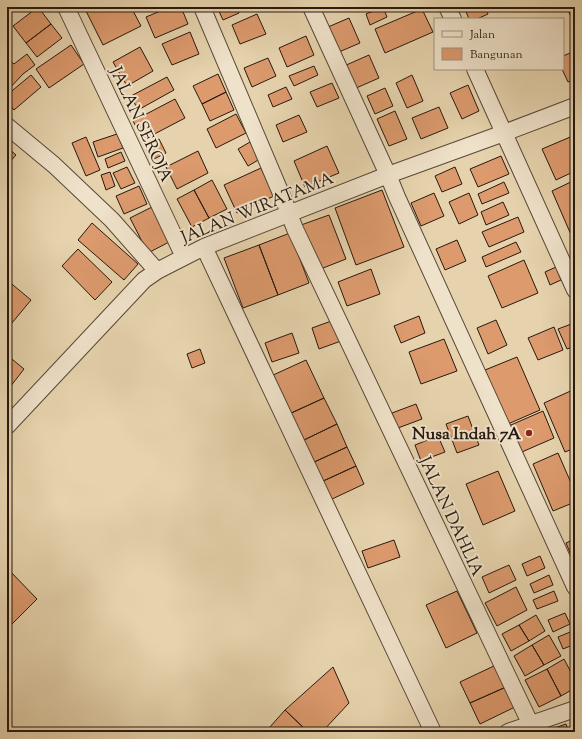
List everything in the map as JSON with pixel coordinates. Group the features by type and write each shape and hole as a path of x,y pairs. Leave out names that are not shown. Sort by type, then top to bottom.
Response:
{"street":[{"name":"JALAN SEROJA","path":"66,7 184,257"},
{"name":"JALAN DAHLIA","path":"202,7 302,244 531,725"},
{"path":"310,7 575,586"},
{"path":"447,7 452,18"},
{"path":"475,70 575,290"},
{"name":"JALAN WIRATAMA","path":"7,426 144,280 157,271 204,247 388,175 575,106"},
{"path":"7,126 54,165 112,220 157,271"},
{"path":"204,247 433,732"},
{"path":"508,732 575,709"}],"building":[{"path":"38,7 51,24 26,43 13,26"},
{"path":"84,7 131,7 141,26 103,45"},
{"path":"170,7 181,7 188,24 155,38 146,17"},
{"path":"217,7 237,7 239,13 223,20"},
{"path":"383,7 387,17 370,25 366,14"},
{"path":"464,7 485,7 488,14 479,18 469,18"},
{"path":"567,7 575,7 575,13 570,15"},
{"path":"422,9 433,32 385,53 375,29"},
{"path":"257,14 266,34 240,44 232,25"},
{"path":"349,18 360,43 339,52 328,27"},
{"path":"51,24 62,38 37,57 26,43"},
{"path":"190,32 199,54 172,65 162,44"},
{"path":"306,36 314,55 287,67 279,48"},
{"path":"71,45 84,64 49,88 36,69"},
{"path":"140,47 153,71 127,86 113,62"},
{"path":"575,51 575,79 568,82 562,70 564,70 564,56"},
{"path":"27,54 35,65 23,74 7,91 7,58 14,64"},
{"path":"369,55 379,78 354,89 344,66"},
{"path":"268,58 276,76 252,87 244,68"},
{"path":"314,66 318,75 294,86 289,76"},
{"path":"218,74 226,92 202,104 193,86"},
{"path":"31,75 41,87 14,110 7,101 7,95"},
{"path":"412,75 423,101 407,108 396,83"},
{"path":"167,77 174,90 138,110 131,96"},
{"path":"332,83 339,98 317,107 310,92"},
{"path":"468,85 479,111 462,119 450,93"},
{"path":"286,87 292,99 273,107 268,95"},
{"path":"385,88 393,106 375,114 367,96"},
{"path":"226,92 234,110 210,121 202,104"},
{"path":"175,99 185,118 143,140 133,121"},
{"path":"439,107 448,128 421,139 412,118"},
{"path":"395,111 407,139 389,146 377,119"},
{"path":"236,114 246,133 216,148 207,129"},
{"path":"299,115 307,132 283,142 276,125"},
{"path":"117,134 123,148 98,157 93,142"},
{"path":"575,135 575,171 556,180 542,149"},
{"path":"86,137 100,170 86,176 72,143"},
{"path":"159,139 166,153 152,160 145,146"},
{"path":"250,142 260,159 248,166 238,149"},
{"path":"327,146 339,173 305,187 294,161"},
{"path":"7,147 16,155 7,165"},
{"path":"198,151 208,173 177,189 166,167"},
{"path":"121,152 125,161 108,168 105,159"},
{"path":"501,156 509,174 478,187 470,169"},
{"path":"127,167 135,183 121,189 113,173"},
{"path":"455,167 462,184 442,192 435,176"},
{"path":"261,168 274,196 237,213 224,185"},
{"path":"110,172 115,186 106,190 101,175"},
{"path":"212,180 227,209 209,218 194,190"},
{"path":"575,180 575,235 572,237 552,191"},
{"path":"504,182 509,193 482,204 478,194"},
{"path":"139,186 147,204 124,214 116,196"},
{"path":"194,190 209,218 192,227 177,199"},
{"path":"382,190 404,247 356,265 335,208"},
{"path":"434,193 444,216 421,226 411,203"},
{"path":"469,193 478,215 459,224 449,202"},
{"path":"503,202 509,215 486,225 481,212"},
{"path":"154,206 171,241 148,253 130,218"},
{"path":"329,215 346,259 318,270 301,225"},
{"path":"518,217 524,232 489,247 482,232"},
{"path":"92,223 138,264 124,280 78,240"},
{"path":"290,233 309,283 278,295 259,245"},
{"path":"457,240 466,261 445,270 436,249"},
{"path":"516,242 521,252 486,267 482,257"},
{"path":"259,245 278,295 243,308 224,258"},
{"path":"78,249 112,282 95,300 62,266"},
{"path":"524,260 538,293 502,308 488,276"},
{"path":"556,267 561,280 550,285 545,272"},
{"path":"371,269 380,294 347,306 338,282"},
{"path":"7,280 31,300 7,329"},
{"path":"419,316 425,333 401,343 394,326"},
{"path":"334,320 341,341 319,349 312,328"},
{"path":"496,320 507,345 488,354 477,328"},
{"path":"574,323 575,346 567,349 558,329"},
{"path":"554,327 563,350 538,360 528,338"},
{"path":"292,333 299,353 272,362 265,343"},
{"path":"444,339 457,371 421,384 409,352"},
{"path":"200,349 205,363 192,368 187,354"},
{"path":"7,355 24,369 7,391"},
{"path":"517,357 540,410 508,424 485,370"},
{"path":"306,360 324,398 289,414 271,376"},
{"path":"575,389 575,448 565,452 544,403"},
{"path":"324,398 337,424 302,441 289,414"},
{"path":"416,404 422,419 398,428 392,413"},
{"name":"Nusa Indah 7A","path":"543,411 554,438 515,455 504,428"},
{"path":"468,416 479,445 457,453 446,424"},
{"path":"337,424 347,447 312,463 302,441"},
{"path":"438,436 445,452 421,461 415,445"},
{"path":"347,447 356,466 321,482 312,463"},
{"path":"558,453 575,492 575,502 553,511 533,464"},
{"path":"356,466 364,484 330,500 321,482"},
{"path":"498,471 515,511 483,525 466,484"},
{"path":"575,539 575,565 566,543"},
{"path":"394,540 400,557 368,568 362,551"},
{"path":"540,556 545,568 527,576 522,564"},
{"path":"509,565 516,580 489,593 482,577"},
{"path":"7,568 37,599 7,629"},
{"path":"549,575 553,585 534,593 530,584"},
{"path":"516,587 527,610 497,626 485,603"},
{"path":"457,591 477,633 446,648 426,605"},
{"path":"554,591 558,601 537,609 533,600"},
{"path":"565,613 570,624 553,632 548,620"},
{"path":"536,615 545,631 529,641 519,625"},
{"path":"519,625 529,641 511,651 502,634"},
{"path":"575,630 575,644 563,649 558,637"},
{"path":"549,635 561,656 544,665 532,645"},
{"path":"532,645 544,665 525,676 514,656"},
{"path":"564,659 575,680 575,688 561,696 547,669"},
{"path":"496,665 506,687 470,703 460,682"},
{"path":"333,667 349,703 322,732 308,732 285,710"},
{"path":"547,669 561,696 539,707 525,680"},
{"path":"506,687 515,707 480,724 470,703"},
{"path":"285,710 308,732 273,732 269,728"},
{"path":"566,724 569,732 546,731"}],"place":[{"name":"Nusa Indah 7A","path":"529,433"}]}
